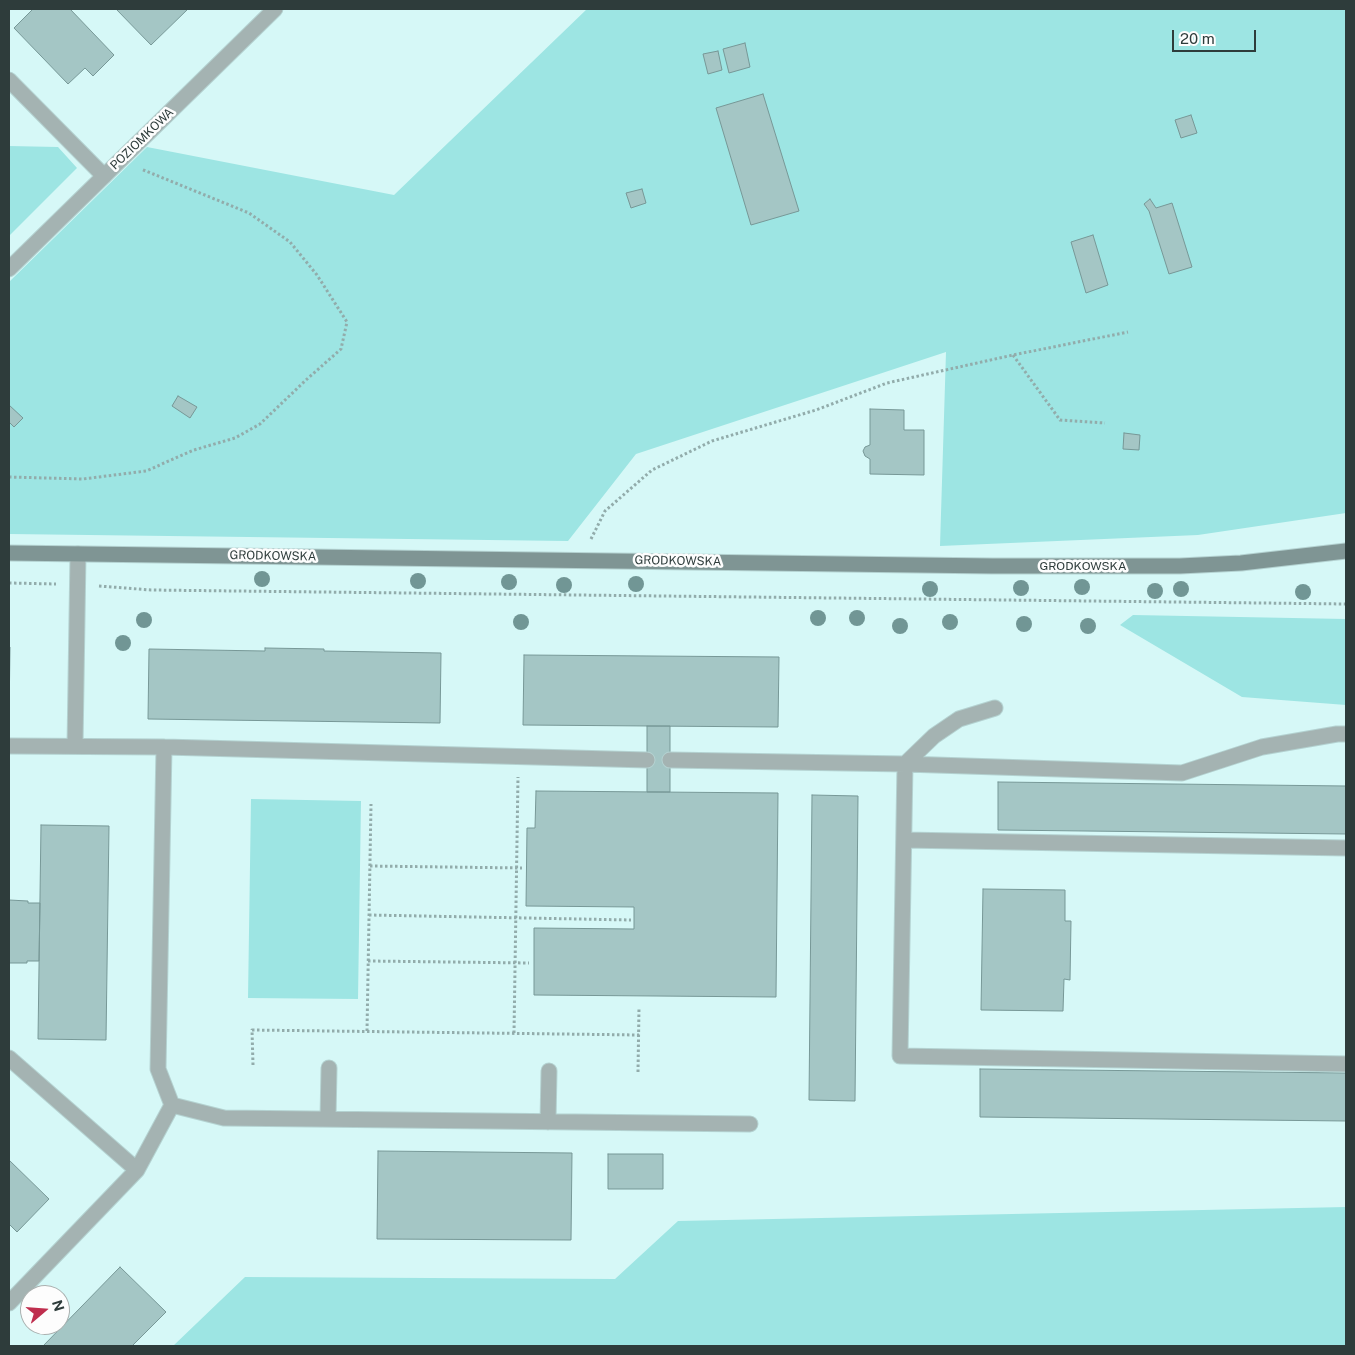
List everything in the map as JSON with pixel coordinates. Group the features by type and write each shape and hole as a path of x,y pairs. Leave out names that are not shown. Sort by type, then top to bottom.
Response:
{"main road":[{"name":"GRODKOWSKA","path":"9,552 992,566 1180,566 1241,563 1346,551"}],"street":[{"name":"POZIOMKOWA","path":"9,269 275,9"},
{"path":"9,80 104,176"},
{"path":"75,746 78,554"},
{"path":"995,708 959,718 934,736 905,764 900,1056 1346,1064"},
{"path":"670,760 905,764 1182,773 1262,747 1346,734"},
{"path":"9,746 164,747 647,760"},
{"path":"10,1300 137,1170 172,1105 158,1069 164,747"},
{"path":"904,840 1346,848"},
{"path":"9,1058 137,1170"},
{"path":"328,1119 329,1068"},
{"path":"548,1122 549,1071"},
{"path":"172,1105 224,1118 750,1124"}],"path":[{"path":"9,477 83,479 146,471 194,450 235,438 260,424 341,349 347,322 317,275 290,242 250,213 120,160"},
{"path":"581,560 605,511 652,470 712,441 816,410 888,383 1128,332"},
{"path":"1013,355 1060,420 1105,423"},
{"path":"9,584 78,584 151,590 1346,604"},
{"path":"514,1033 518,756"},
{"path":"367,1031 371,804"},
{"path":"370,866 522,868"},
{"path":"369,915 631,920"},
{"path":"368,961 529,963"},
{"path":"638,1072 639,1007"},
{"path":"253,1065 252,1030 639,1035"}],"shaded area":[{"path":"587,9 1346,9 1346,513 1198,535 940,546 946,352 636,454 568,541 9,534 9,282 147,147 394,195"},
{"path":"9,146 58,147 77,168 9,236"},
{"path":"1133,615 1346,619 1346,705 1242,697 1120,625"},
{"path":"251,799 361,801 358,999 248,998"},
{"path":"1346,1207 1346,1346 173,1346 245,1277 615,1279 678,1221"}],"building":[{"path":"33,9 70,9 114,55 93,76 85,68 68,84 14,28"},
{"path":"116,9 188,9 151,45"},
{"path":"745,43 750,67 729,73 723,49"},
{"path":"718,51 722,70 708,74 703,54"},
{"path":"763,94 799,211 751,225 716,108"},
{"path":"1191,115 1197,133 1181,138 1175,120"},
{"path":"642,189 646,203 631,208 626,193"},
{"path":"1150,199 1156,208 1172,203 1192,267 1169,274 1149,211 1144,204"},
{"path":"1093,235 1108,285 1086,293 1071,242"},
{"path":"178,396 197,407 190,418 172,406"},
{"path":"9,405 23,418 14,427 9,422"},
{"path":"870,409 904,410 904,430 924,430 924,475 870,474 870,459 865,456 863,451 865,447 870,445"},
{"path":"1124,433 1140,435 1139,450 1123,449"},
{"path":"9,647 10,647 9,717"},
{"path":"265,648 441,653 440,723 148,719 149,649 265,651"},
{"path":"524,655 779,657 778,727 523,725"},
{"path":"647,726 670,726 670,792 647,792"},
{"path":"998,782 1346,786 1346,834 998,830"},
{"path":"536,791 778,793 776,997 534,995 534,928 634,929 634,907 526,906 527,828 535,828"},
{"path":"812,795 858,796 855,1101 809,1100"},
{"path":"41,825 109,826 106,1040 38,1039"},
{"path":"983,889 1065,890 1065,921 1071,921 1070,980 1064,979 1063,1011 981,1010"},
{"path":"9,900 40,903 39,961 9,963"},
{"path":"980,1069 1346,1073 1346,1121 980,1117"},
{"path":"378,1151 572,1153 571,1240 377,1239"},
{"path":"608,1154 663,1154 663,1189 608,1189"},
{"path":"9,1160 49,1199 17,1232 9,1224"},
{"path":"120,1267 166,1312 132,1346 43,1346 54,1335 70,1335 70,1318"}]}
